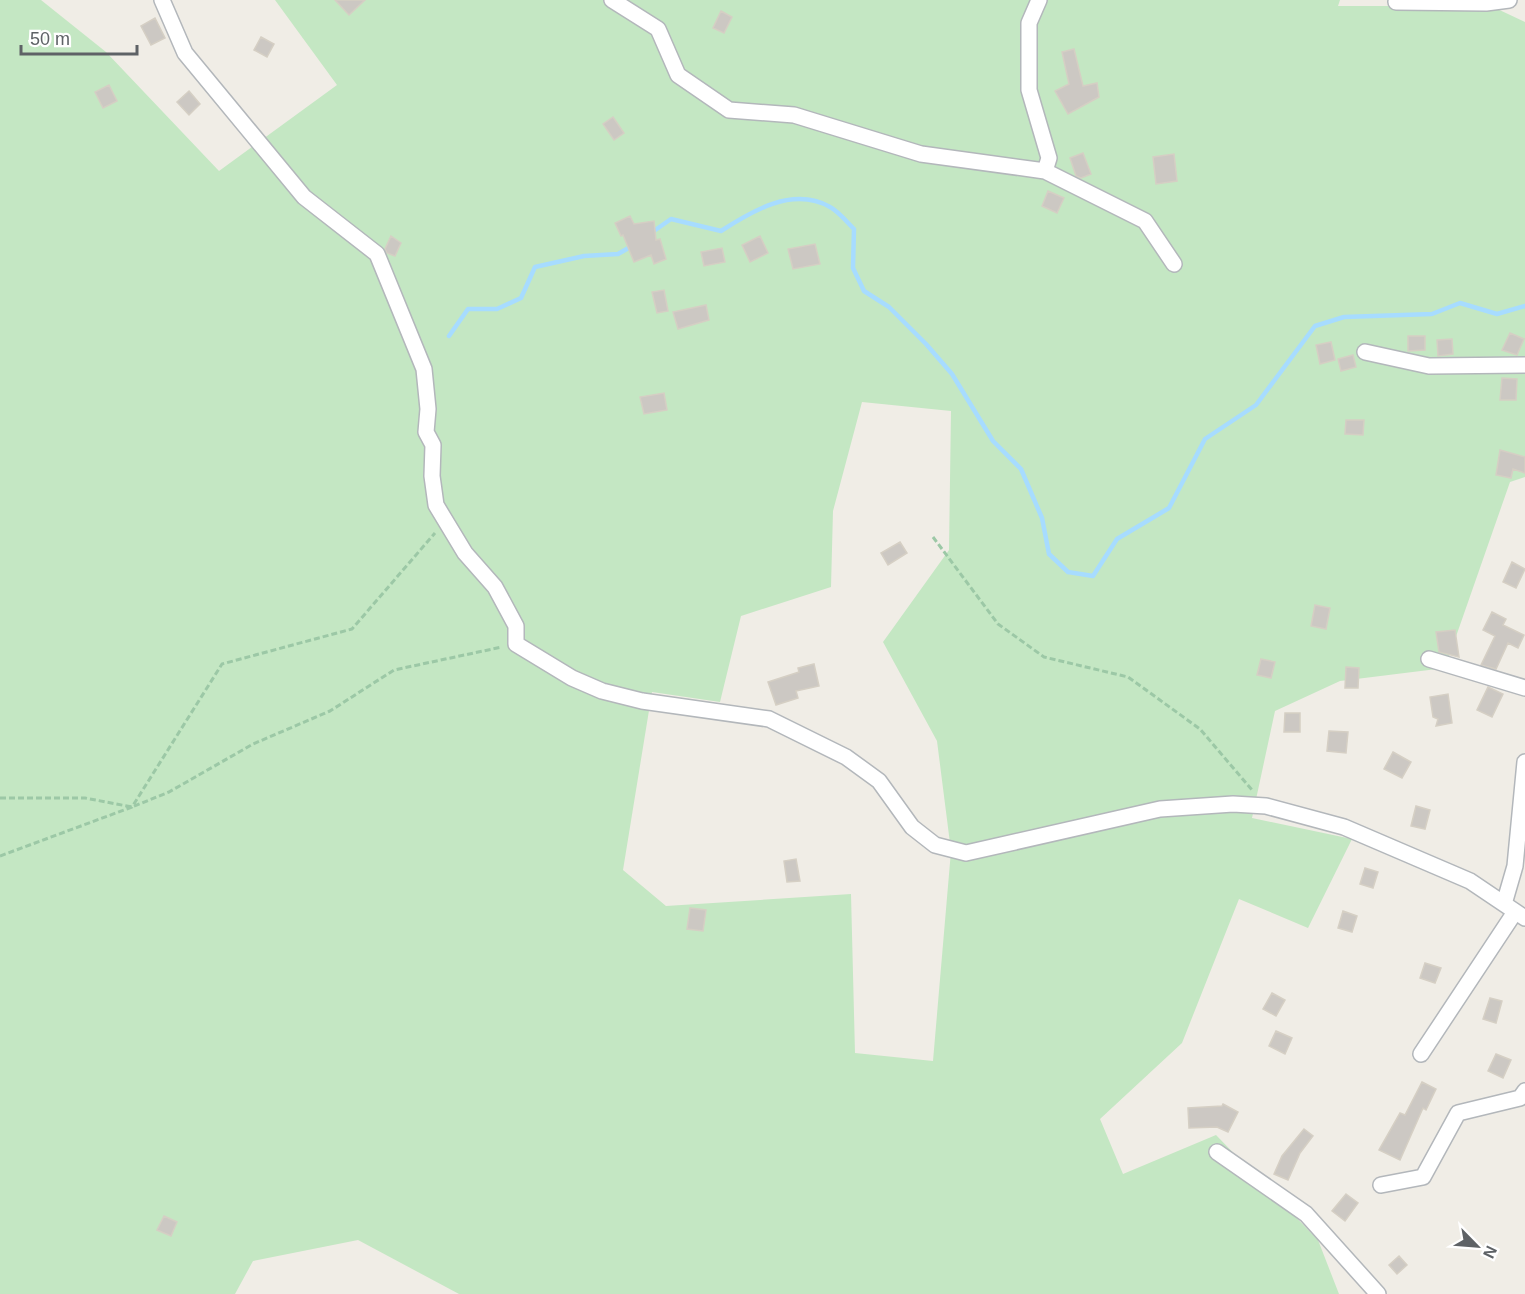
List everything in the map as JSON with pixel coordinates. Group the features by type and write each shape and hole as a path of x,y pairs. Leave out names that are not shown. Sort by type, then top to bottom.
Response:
{"street":[{"path":"162,0 185,53 304,197 376,254 424,369 428,409 426,432 433,445 432,476 436,505 465,553 495,587 516,626 516,644 572,678 602,691 642,701 769,719 846,756 879,781 912,827 934,845 966,853 1160,809 1233,804 1266,806 1344,826 1470,881 1515,911"},
{"path":"612,0 658,29 678,75 729,110 794,115 921,154 1045,171 1145,221 1174,264"},
{"path":"1039,0 1029,23 1029,90 1049,158 1045,171"},
{"path":"1396,2 1509,0"},
{"path":"1365,352 1430,366 1525,365"},
{"path":"1429,659 1525,688"},
{"path":"1421,1054 1515,911 1515,866 1525,762"},
{"path":"1381,1185 1423,1177 1458,1113 1521,1098 1525,1091"},
{"path":"1217,1152 1306,1214 1378,1294"}],"path":[{"path":"132,807 222,664 352,629 447,520"},
{"path":"933,537 998,624 1044,657 1128,677 1200,729 1266,806"},
{"path":"0,856 169,792 253,744 330,711 394,670 516,644"},
{"path":"0,798 85,798 132,807"}],"green space":[{"path":"0,0 41,0 106,52 219,171 337,85 275,0 1340,0 1338,6 1491,6 1525,22 1525,477 1510,482 1445,668 1340,681 1275,711 1252,818 1352,839 1308,928 1239,899 1182,1043 1100,1119 1123,1174 1216,1135 1318,1240 1339,1294 459,1294 358,1240 253,1261 235,1294 0,1294","holes":["862,402 951,411 949,550 883,642 937,741 951,851 933,1061 855,1053 851,894 666,906 623,870 652,692 720,702 741,616 831,587 833,511"]}],"building":[{"path":"335,0 365,0 349,15"},
{"path":"721,11 732,17 724,33 713,28"},
{"path":"155,18 165,38 151,45 141,26"},
{"path":"261,37 274,44 267,57 254,50"},
{"path":"1074,49 1083,86 1097,83 1099,97 1068,114 1055,91 1069,84 1062,52"},
{"path":"109,85 117,101 103,108 95,92"},
{"path":"189,91 200,104 189,115 177,102"},
{"path":"613,117 624,133 614,140 603,124"},
{"path":"1083,153 1091,174 1081,178 1076,176 1070,158"},
{"path":"1174,154 1177,181 1156,184 1153,157"},
{"path":"1048,191 1064,198 1057,213 1042,206"},
{"path":"630,216 634,224 654,221 656,240 660,239 666,259 654,264 651,255 634,262 623,235 621,236 615,223"},
{"path":"391,236 401,243 395,256 387,253 385,249"},
{"path":"760,236 768,253 750,262 742,245"},
{"path":"815,244 820,264 793,269 788,249"},
{"path":"722,248 725,262 704,266 701,252"},
{"path":"664,290 668,311 657,313 652,292"},
{"path":"706,305 709,320 678,329 673,312"},
{"path":"1510,333 1524,339 1517,355 1502,350"},
{"path":"1408,336 1425,336 1425,350 1408,351"},
{"path":"1452,339 1453,354 1438,356 1437,340"},
{"path":"1331,342 1335,360 1320,364 1316,345"},
{"path":"1353,355 1356,367 1341,371 1338,359"},
{"path":"1502,378 1517,379 1516,400 1500,400"},
{"path":"664,393 667,410 644,414 640,397"},
{"path":"1346,420 1364,420 1363,435 1345,434"},
{"path":"1500,450 1525,457 1525,473 1513,469 1511,478 1496,475"},
{"path":"900,542 907,553 888,565 881,553"},
{"path":"1512,562 1525,569 1516,588 1503,582"},
{"path":"1315,605 1330,608 1326,629 1311,626"},
{"path":"1492,612 1506,619 1503,625 1524,635 1518,648 1508,643 1496,669 1481,665 1495,636 1483,630"},
{"path":"1455,630 1459,657 1439,652 1436,632"},
{"path":"1261,659 1275,662 1271,678 1257,675"},
{"path":"814,664 819,686 796,691 798,698 776,705 768,682 799,672 798,668"},
{"path":"1346,667 1359,668 1358,688 1345,688"},
{"path":"1488,687 1503,694 1492,717 1477,710"},
{"path":"1448,694 1452,723 1436,726 1438,719 1433,717 1430,697"},
{"path":"1285,713 1300,713 1300,732 1284,732"},
{"path":"1329,731 1348,732 1346,753 1327,751"},
{"path":"1393,752 1411,762 1402,778 1384,769"},
{"path":"1416,806 1430,810 1425,829 1411,826"},
{"path":"796,859 800,881 787,882 784,861"},
{"path":"1365,868 1378,872 1373,888 1360,884"},
{"path":"690,908 706,910 703,931 687,929"},
{"path":"1343,911 1357,916 1352,932 1338,928"},
{"path":"1425,963 1441,968 1435,983 1420,978"},
{"path":"1272,993 1285,1000 1276,1016 1263,1009"},
{"path":"1490,998 1502,1001 1496,1023 1483,1019"},
{"path":"1276,1031 1292,1038 1285,1054 1269,1046"},
{"path":"1496,1054 1511,1060 1503,1078 1488,1071"},
{"path":"1422,1082 1436,1089 1426,1110 1423,1108 1400,1160 1379,1150 1400,1113 1405,1115"},
{"path":"1223,1104 1238,1112 1228,1132 1217,1127 1189,1128 1188,1108 1222,1106"},
{"path":"1304,1129 1313,1136 1300,1153 1288,1180 1274,1174 1282,1156"},
{"path":"1346,1194 1358,1203 1345,1221 1332,1211"},
{"path":"164,1216 177,1222 171,1236 157,1230"},
{"path":"1399,1256 1407,1265 1397,1274 1389,1265"}],"waterway":[{"path":"651,233 671,219 721,231 759,209 787,200 816,201 836,211 854,229 853,268 864,291 889,307 926,344 952,374 993,441 1021,469 1042,518 1049,554 1068,572 1093,576 1117,539 1169,508 1205,439 1256,405 1315,326 1344,317 1432,314 1460,303 1497,314 1525,306"},
{"path":"449,336 468,309 497,309 521,298 535,267 584,256 618,254 632,246"}]}
